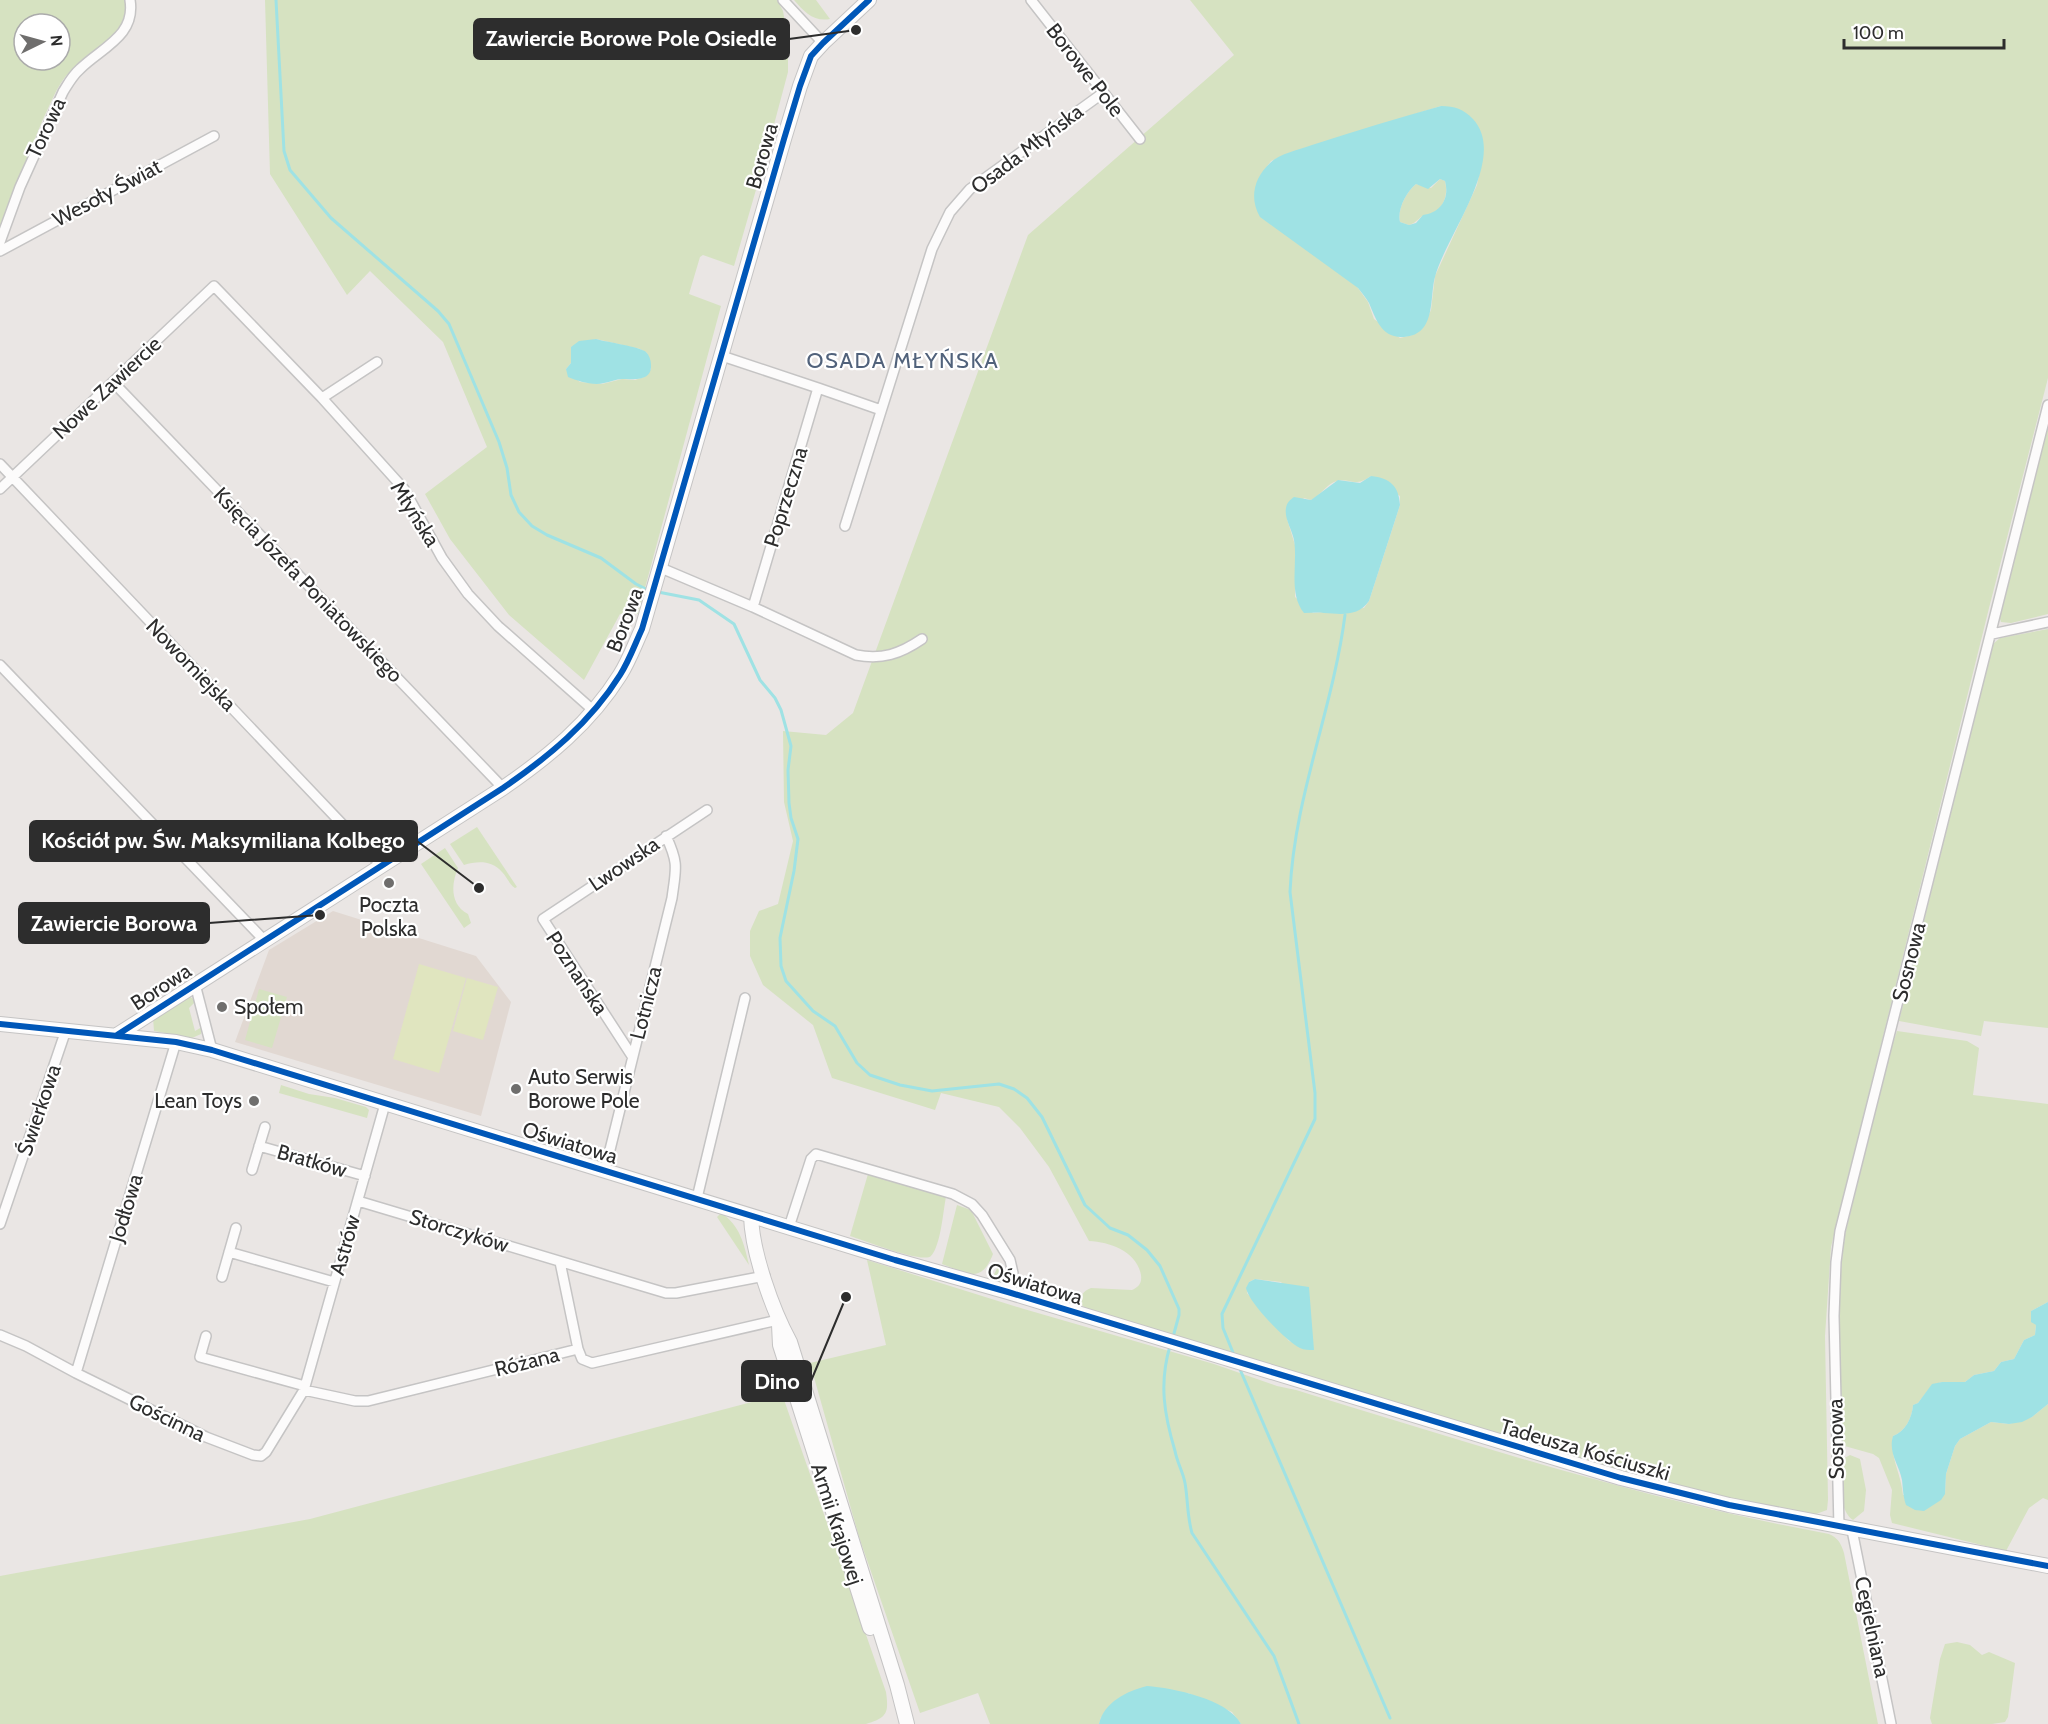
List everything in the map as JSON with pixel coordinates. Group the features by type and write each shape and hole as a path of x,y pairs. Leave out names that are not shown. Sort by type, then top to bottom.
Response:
{"street":[{"name":"Torowa","path":"0,242 24,177 63,92 80,68 123,34 129,24 130,0"},
{"path":"783,0 823,42"},
{"name":"Borowa","path":"117,1035 537,765 594,711 620,674 642,629 800,86 811,56 869,0"},
{"name":"Borowe Pole","path":"1031,0 1140,139"},
{"name":"Osada Młyńska","path":"845,526 932,249 950,212 970,189 1102,93"},
{"name":"Wesoły Świat","path":"0,251 214,136"},
{"name":"Nowe Zawiercie","path":"0,489 214,286"},
{"name":"Młyńska","path":"214,286 322,398 404,489 442,558 468,594 498,626 594,711"},
{"path":"722,356 881,410"},
{"path":"322,398 377,362"},
{"name":"Księcia Józefa Poniatowskiego","path":"113,382 503,788"},
{"name":"Poprzeczna","path":"753,607 818,388"},
{"name":"Sosnowa","path":"1846,1529 1837,1488 1834,1316 1836,1262 1840,1232 2048,405"},
{"name":"Nowomiejska","path":"0,464 381,866"},
{"path":"659,574 753,607 856,655 891,656 908,649 922,639"},
{"path":"1992,633 2048,622"},
{"path":"0,665 265,941"},
{"name":"Lwowska","path":"543,919 706,810"},
{"name":"Lotnicza","path":"605,1170 672,898 677,863 666,836"},
{"name":"Poznańska","path":"543,919 632,1056"},
{"name":"Borowa","path":"195,984 212,1050"},
{"path":"697,1198 745,998"},
{"name":"Oświatowa","path":"0,1024 176,1042 212,1050 1123,1328"},
{"name":"Świerkowa","path":"0,1224 66,1030"},
{"name":"Jodłowa","path":"76,1373 176,1042"},
{"name":"Astrów","path":"304,1388 386,1104"},
{"name":"Bratków","path":"252,1170 265,1126"},
{"name":"Bratków","path":"259,1146 365,1176"},
{"name":"Oświatowa","path":"789,1227 811,1159 816,1154 942,1190 964,1199 982,1215 1010,1260 1013,1273 1008,1292"},
{"name":"Storczyków","path":"358,1201 666,1293 765,1276"},
{"name":"Armii Krajowej","path":"751,1216 752,1234 778,1320 790,1342 897,1685 907,1724"},
{"path":"222,1277 236,1228"},
{"path":"229,1252 334,1282"},
{"path":"560,1262 578,1348"},
{"name":"Różana","path":"206,1336 200,1357 304,1388 355,1401 368,1401 578,1348 582,1359 592,1363 778,1320"},
{"name":"Tadeusza Kościuszki","path":"1123,1328 1629,1480 1729,1505 2048,1566"},
{"name":"Gościnna","path":"0,1335 212,1440 258,1457 266,1452 304,1388"},
{"name":"Cegielniana","path":"1846,1529 1891,1724"}],"shaded area":[{"path":"333,911 476,956 511,1002 481,1116 235,1042 269,950"}],"green space":[{"path":"0,0 126,0 124,15 112,37 72,70 72,12 12,12 12,72 70,72 63,80 44,117 0,234"},
{"path":"265,0 777,0 783,11 788,38 788,72 734,266 703,255 700,257 689,294 721,306 638,614 620,614 584,680 509,615 450,539 425,494 487,447 443,342 370,271 347,295 270,174","holes":["596,339 640,349 647,353 651,369 644,377 635,380 622,379 602,384 580,382 566,369 571,363 571,347"]},
{"path":"794,0 816,0 830,19 819,19 810,15"},
{"path":"1190,0 2048,0 2048,378 1831,1247 1825,1336 1827,1510 1816,1514 1684,1489 1308,1378 1086,1309 1080,1303 1081,1298 1084,1292 1091,1288 1132,1290 1136,1288 1141,1280 1139,1267 1129,1254 1122,1250 1089,1241 1049,1167 1020,1128 999,1107 941,1093 935,1110 832,1078 813,1025 763,985 750,956 750,931 759,911 778,904 793,841 784,802 783,731 826,735 853,713 1028,235 1234,55","holes":["1441,106 1483,155 1477,185 1435,276 1431,310 1422,329 1400,338 1374,319 1368,302 1358,288 1260,176 1271,161 1289,153","1371,476 1400,496 1400,505 1369,601 1364,608 1313,613 1295,597 1295,545 1287,519 1304,498 1311,500 1334,482 1365,480","1255,1279 1281,1282 1311,1321 1313,1350 1289,1341 1247,1293 1249,1282"]},
{"path":"1440,179 1445,181 1446,190 1445,198 1438,209 1409,225 1400,222 1401,207 1412,187 1416,184 1431,188"},
{"path":"2048,419 2048,614 2011,623 2001,622 1999,616"},
{"path":"2048,629 2048,1028 1984,1021 1981,1036 1899,1021 1993,644 2000,638"},
{"path":"477,827 517,887 515,888 494,865 479,862 464,865 450,844"},
{"path":"445,848 458,868 453,887 455,900 468,914 471,923 464,928 421,864"},
{"path":"419,964 466,978 439,1073 393,1059"},
{"path":"467,978 498,987 483,1040 453,1031"},
{"path":"259,989 287,997 272,1048 245,1040"},
{"path":"189,996 196,1001 189,1008 195,1031 202,1027 201,1034 192,1038 154,1031 153,1018"},
{"path":"1897,1031 1967,1041 1979,1048 1973,1095 2048,1104 2048,1302 2031,1311 2036,1325 2035,1335 2024,1340 2014,1359 2001,1362 1994,1371 1974,1375 1965,1382 1942,1382 1932,1385 1918,1403 1913,1405 1909,1419 1904,1428 1893,1436 1892,1444 1903,1495 1945,1494 1946,1474 1955,1446 1960,1439 1991,1422 2009,1424 2032,1417 2048,1404 2048,1500 2043,1498 2029,1508 2006,1551 1892,1523 1890,1515 1892,1490 1879,1458 1873,1454 1841,1445 1839,1313 1845,1235"},
{"path":"281,1085 366,1107 369,1110 367,1118 279,1093"},
{"path":"868,1174 946,1197 939,1236 931,1256 917,1257 850,1236"},
{"path":"957,1205 971,1210 993,1254 988,1264 978,1273 966,1273 942,1264"},
{"path":"721,1213 737,1229 749,1265 717,1217"},
{"path":"867,1260 1024,1309 1214,1364 1277,1386 1561,1470 1761,1521 1829,1534 1839,1541 1844,1553 1878,1724 1241,1724 1232,1712 1188,1693 1101,1717 1099,1724 990,1724 978,1693 920,1713 859,1537 810,1363 886,1345"},
{"path":"1000,1263 1008,1274 1005,1284 991,1280"},
{"path":"782,1394 886,1692 887,1710 882,1717 873,1722 866,1724 0,1724 0,1576 310,1519"},
{"path":"1850,1455 1860,1459 1866,1490 1864,1511 1853,1520 1848,1515 1842,1501 1841,1492 1841,1460"},
{"path":"1957,1642 1970,1645 1982,1655 1989,1652 2015,1663 2008,1717 2005,1722 1932,1724 1930,1718 1940,1659 1945,1644"}],"water":[{"path":"1441,106 1455,107 1473,119 1482,135 1484,155 1471,198 1435,277 1426,324 1421,331 1413,335 1394,336 1388,334 1376,320 1369,303 1358,288 1260,217 1255,203 1255,188 1260,175 1270,163 1290,152","holes":["1440,179 1445,181 1445,199 1439,208 1423,215 1416,223 1409,225 1400,222 1403,202 1416,184 1428,189"]},
{"path":"596,339 631,346 646,352 651,363 648,374 641,378 620,379 600,384 586,383 568,377 566,369 571,363 571,347 579,341"},
{"path":"1371,476 1392,484 1398,493 1400,505 1369,601 1360,610 1349,613 1304,613 1296,597 1295,549 1286,516 1287,504 1294,497 1311,500 1338,480 1360,483"},
{"path":"1255,1279 1309,1287 1314,1350 1303,1349 1294,1344 1261,1312 1246,1288 1249,1282"},
{"path":"2048,1302 2048,1404 2022,1422 2009,1424 1991,1422 1960,1439 1955,1446 1946,1474 1945,1494 1941,1500 1924,1511 1915,1510 1906,1505 1901,1474 1893,1453 1892,1442 1893,1436 1907,1424 1913,1405 1918,1403 1932,1384 1965,1382 1974,1375 1994,1371 2001,1362 2014,1359 2024,1340 2035,1335 2036,1325 2031,1322 2031,1311"},
{"path":"1147,1686 1199,1696 1224,1708 1241,1724 1099,1724 1106,1709 1117,1699"}],"waterway":[{"path":"276,0 284,151 290,170 331,218 438,311 449,324 499,442 507,468 511,495 519,512 532,526 547,535 601,558 648,590"},
{"path":"658,592 699,600 734,624 760,680 775,698 781,710 791,746 788,770 789,803 798,839 780,938 781,966 786,981 813,1011 835,1026 857,1063 870,1075 900,1085 932,1091 999,1084 1014,1089 1027,1098 1042,1117 1085,1205 1110,1228 1128,1235 1147,1250 1160,1266 1179,1309 1173,1337"},
{"path":"1234,1355 1223,1328 1222,1314 1315,1119 1315,1093 1290,892 1299,822 1332,685 1345,615"},
{"path":"1170,1346 1165,1373 1164,1398 1168,1424 1185,1483 1192,1533 1274,1656 1299,1724"},
{"path":"1239,1367 1390,1718"}],"cycle path":[{"path":"117,1035 503,788 567,738 582,724 608,692 626,664 642,629 784,139 811,56 869,0"},
{"path":"0,1024 176,1042 212,1050 895,1260 1008,1292 1621,1478 1729,1505 2048,1566"}],"place":[{"name":"Zawiercie Borowe Pole Osiedle","path":"856,30"},
{"name":"Poczta Polska","path":"389,883"},
{"name":"Kościół pw. Św. Maksymiliana Kolbego","path":"479,888"},
{"name":"Zawiercie Borowa","path":"320,915"},
{"name":"Społem","path":"222,1007"},
{"name":"Auto Serwis Borowe Pole","path":"516,1089"},
{"name":"Lean Toys","path":"254,1101"},
{"name":"Dino","path":"846,1297"}],"district":[{"name":"OSADA MŁYŃSKA","path":"903,360"}]}
